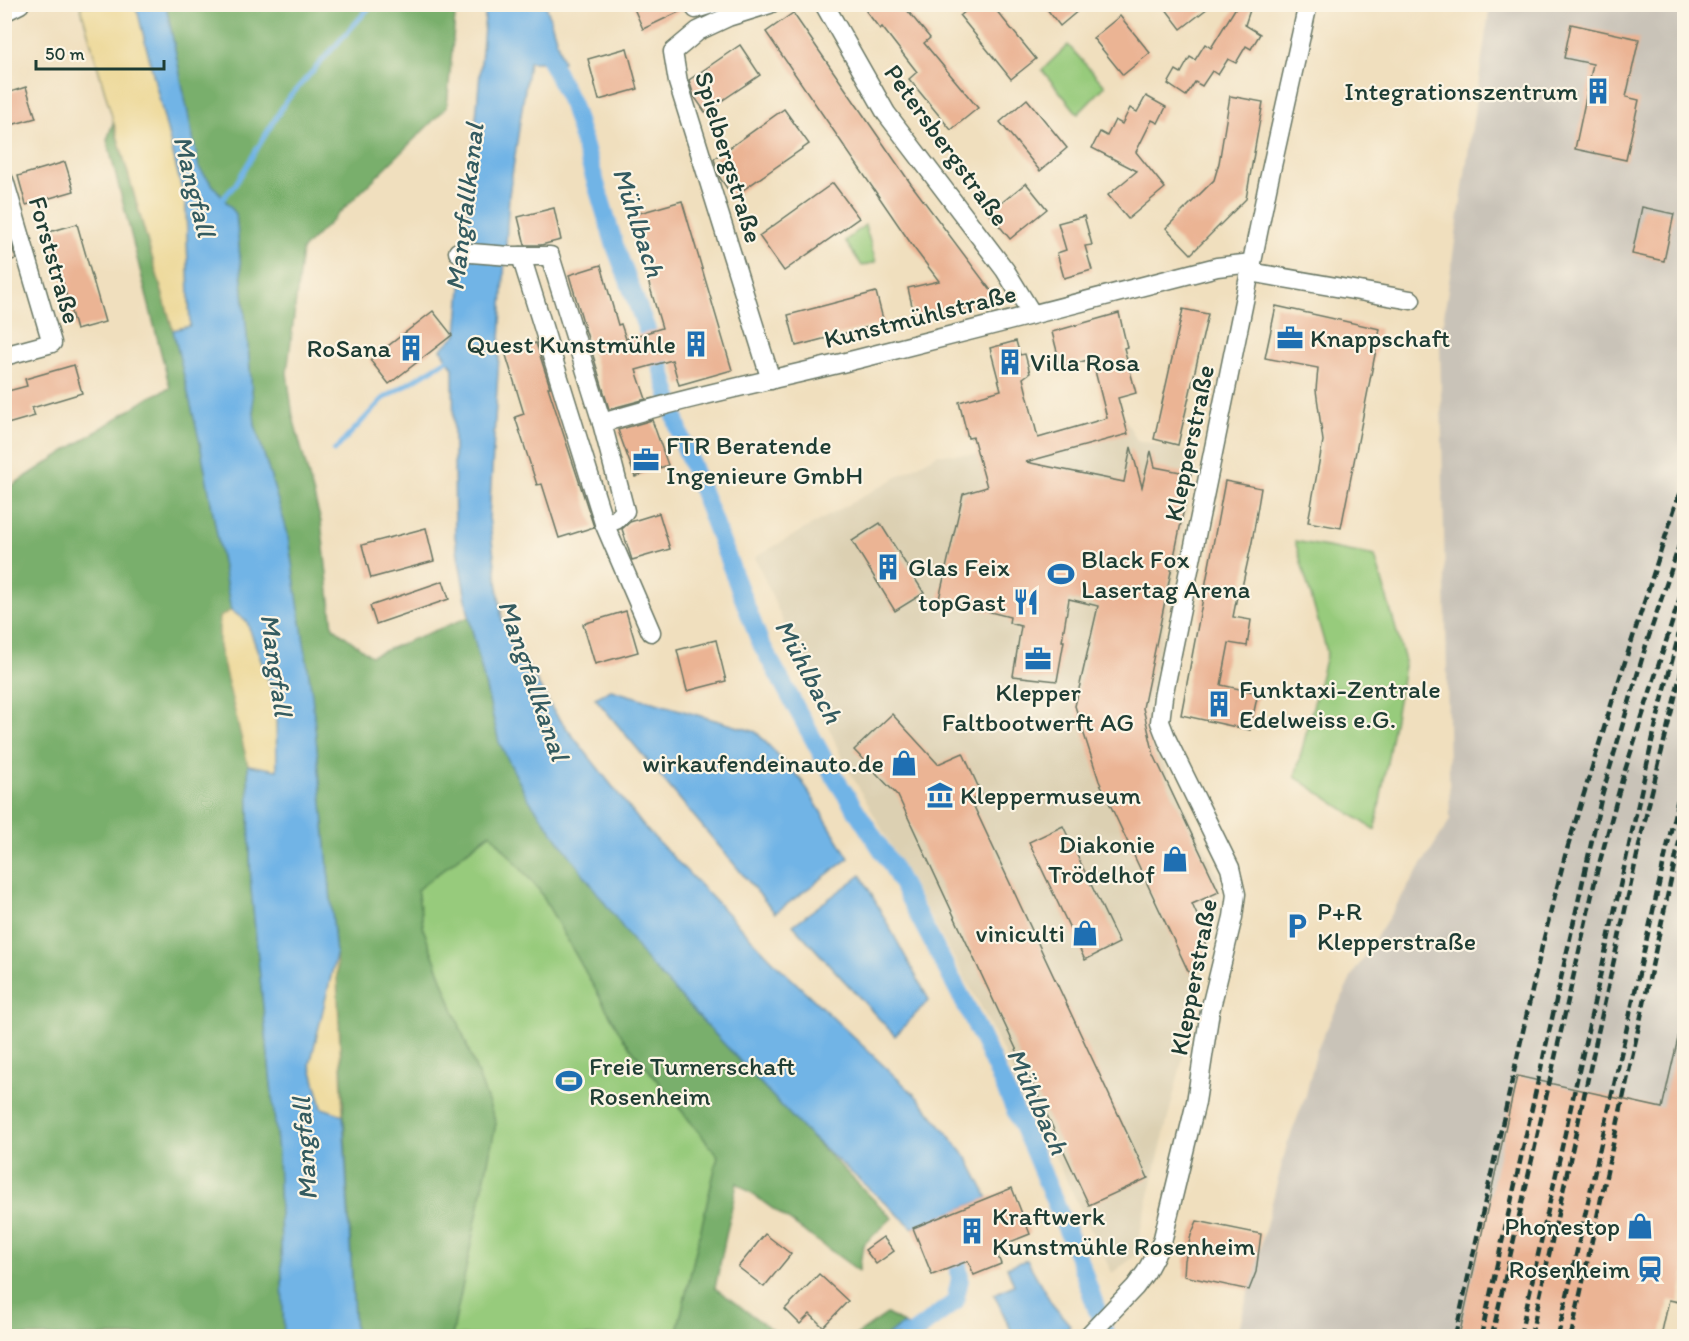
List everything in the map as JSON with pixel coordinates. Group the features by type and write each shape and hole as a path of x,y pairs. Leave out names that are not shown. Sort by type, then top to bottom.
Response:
{"street":[{"path":"4,12 20,4"},
{"path":"693,4 696,9 712,4"},
{"name":"Spielbergstraße","path":"770,4 728,17 698,31 673,52 678,82 771,380"},
{"name":"Petersbergstraße","path":"824,4 886,112 1005,270 1032,314"},
{"name":"Klepperstraße","path":"1088,1336 1136,1287 1162,1242 1196,1102 1210,1011 1233,917 1236,894 1230,868 1160,722 1162,697 1308,4"},
{"name":"Forststraße","path":"4,180 52,343 4,356"},
{"path":"458,252 550,256 602,423 625,511 616,520 604,523"},
{"path":"515,256 604,523 651,632"},
{"name":"Kunstmühlstraße","path":"602,423 658,405 771,380 1216,267 1251,268 1411,300"}],"shaded area":[{"path":"1490,5 1684,5 1684,1028 1614,1336 1237,1336 1287,1145 1306,1095 1317,1049 1353,974 1450,820 1440,343"},
{"path":"1122,414 1137,440 1198,454 1149,705 1159,753 1219,878 1221,901 1134,1257 1112,1273 981,1007 841,756 755,557 938,454 978,455"}],"green space":[{"path":"166,5 456,5 447,107 302,250 287,373 293,417 321,522 333,627 371,656 469,617 499,742 648,962 805,1131 892,1218 863,1245 859,1271 737,1183 715,1288 780,1336 676,1336 718,1156 623,1038 539,890 490,833 417,890 424,931 496,1123 452,1336 355,1336 336,955 312,695 287,531 255,425 236,214 199,168"},
{"path":"1068,45 1105,86 1078,114 1042,70"},
{"path":"113,123 173,330 200,443 231,610 219,618 219,647 248,765 251,889 278,1152 284,1336 5,1336 5,490 150,397 170,388 107,140"},
{"path":"865,225 876,262 862,266 845,241"},
{"path":"1295,541 1375,556 1405,661 1375,830 1295,777 1327,652"},
{"name":"Freie Turnerschaft Rosenheim","path":"491,833 539,890 623,1038 718,1156 676,1336 452,1336 496,1123 424,931 417,890"},
{"path":"887,1314 904,1324 886,1336 855,1336"}],"sand":[{"path":"80,5 133,5 138,13 186,206 190,326 173,330"},
{"path":"231,610 247,622 276,701 277,771 248,765 219,647 219,618"},
{"path":"336,955 343,1115 322,1108 310,1064"}],"water":[{"name":"Mangfall","path":"133,5 166,5 199,168 236,214 255,425 287,531 312,695 336,955 310,1064 322,1108 343,1115 355,1336 284,1336 278,1152 251,889 248,765 277,770 276,701 247,622 231,610 200,443 173,330 190,326 186,206 138,13"},
{"name":"Mangfallkanal","path":"486,5 546,5 563,62 529,62 509,195 489,517 502,620 554,712 645,828 777,965 919,1099 968,1159 988,1198 913,1228 805,1131 648,962 527,797 499,742 469,617 455,537 453,368 441,349 457,334"},
{"path":"611,690 756,732 802,781 849,858 775,913 595,698"},
{"path":"861,875 929,1000 895,1036 793,925"},
{"path":"1027,1260 1052,1304 1070,1325 1062,1336 1014,1336 994,1294 1014,1285 1007,1267"},
{"path":"904,1324 926,1336 886,1336"}],"building":[{"path":"632,4 682,4 683,10 643,29"},
{"path":"874,4 902,4 930,38 924,43 978,108 951,130 909,79 917,72 882,27 880,29 866,11"},
{"path":"974,4 991,4 1036,59 1011,79 960,16"},
{"path":"1043,4 1086,4 1060,26"},
{"path":"1162,4 1213,4 1181,29"},
{"path":"1238,4 1252,4 1245,25 1260,34 1251,49 1246,46 1236,63 1228,59 1218,75 1212,71 1202,86 1195,82 1186,96 1168,84 1176,70 1181,73 1190,57 1195,60 1205,44 1211,48"},
{"path":"793,13 911,184 998,300 915,319 908,288 939,281 766,32"},
{"path":"1120,16 1150,53 1123,75 1093,38"},
{"name":"Integrationszentrum","path":"1571,24 1639,39 1626,97 1639,100 1626,160 1575,149 1593,64 1564,58"},
{"path":"740,45 760,75 705,112 694,96 689,80"},
{"path":"627,48 638,89 599,100 588,59"},
{"path":"26,87 36,118 4,127 4,94"},
{"path":"1146,96 1166,107 1158,123 1152,120 1136,152 1165,188 1128,219 1108,195 1137,171 1092,148 1100,132 1107,136 1115,120 1122,124 1130,108 1137,112"},
{"path":"1230,96 1263,102 1246,199 1191,254 1166,228 1214,180"},
{"path":"1027,99 1067,148 1040,171 1000,122"},
{"path":"784,109 809,144 733,197 720,178 714,159"},
{"path":"65,162 74,191 26,205 18,176"},
{"path":"833,183 859,218 784,271 759,236"},
{"path":"1026,183 1047,209 1010,239 989,213"},
{"path":"682,201 732,370 679,385 672,360 636,370 646,399 609,409 569,275 601,265 618,325 621,324 626,339 662,328 629,216"},
{"path":"1642,207 1674,214 1664,261 1632,254"},
{"path":"554,208 561,240 541,245 525,245 518,217"},
{"path":"1084,216 1092,245 1085,246 1092,270 1064,278 1057,253 1066,250 1058,223"},
{"path":"4,222 16,259 4,262"},
{"path":"77,224 105,322 76,330 49,232"},
{"path":"876,292 884,323 796,346 788,315"},
{"path":"1276,306 1380,329 1341,528 1308,522 1323,441 1316,390 1318,368 1265,358"},
{"path":"1183,309 1208,314 1178,445 1154,439"},
{"name":"RoSana","path":"433,311 452,335 389,384 370,360"},
{"path":"1119,313 1127,347 1124,348 1136,393 1118,398 1128,434 1026,462 1124,482 1131,447 1142,487 1151,451 1155,467 1191,474 1143,708 1154,755 1219,892 1192,904 1206,935 1202,967 1189,973 1099,781 1075,706 1098,606 1069,599 1057,681 1013,676 1021,626 1009,623 1010,617 939,599 963,494 987,487 973,437 968,438 959,402 1001,390 990,348 1016,341 1020,355 1025,354 1030,373 1023,378 1038,438 1107,418 1092,359 1061,367 1052,332"},
{"path":"536,343 594,527 559,538 542,484 537,485 515,417 524,414 505,352"},
{"path":"74,365 82,393 32,408 35,416 4,425 4,392 27,386 25,379"},
{"path":"652,420 668,465 635,477 618,430"},
{"path":"1225,481 1261,488 1252,542 1233,617 1251,620 1247,646 1229,643 1221,685 1258,693 1250,730 1181,715"},
{"path":"659,513 670,549 632,560 622,529 630,522"},
{"name":"Glas Feix","path":"880,523 924,593 895,611 852,541"},
{"path":"426,528 434,561 371,578 362,545"},
{"path":"443,581 449,599 376,624 370,606"},
{"path":"626,611 638,652 595,664 583,624"},
{"path":"716,640 726,681 687,691 677,650"},
{"path":"892,714 938,764 963,753 982,795 971,800 1148,1178 1089,1205 898,796 854,750"},
{"path":"1063,826 1119,943 1085,960 1029,842"},
{"path":"1679,1034 1684,1034 1684,1230 1681,1248 1684,1249 1684,1277 1679,1302 1669,1300 1661,1336 1459,1336 1517,1076 1662,1108"},
{"name":"Kraftwerk Kunstmühle Rosenheim","path":"1012,1188 1030,1234 995,1248 1001,1264 974,1275 968,1261 932,1275 913,1228"},
{"path":"1197,1221 1261,1234 1256,1272 1249,1290 1184,1276 1185,1260"},
{"path":"765,1234 791,1254 764,1287 738,1267"},
{"path":"883,1237 894,1251 876,1264 865,1250"},
{"path":"819,1274 848,1301 823,1327 810,1314 800,1324 785,1309"}],"waterway":[{"name":"Mangfall","path":"219,203 235,185 286,101 369,8 369,4"},
{"name":"Mühlbach","path":"523,4 572,105 615,246 660,364 681,437 760,642 833,775 891,864 971,1015 1031,1145 1079,1259 1106,1336"},
{"path":"334,451 383,399 452,357"},
{"path":"909,1336 955,1302 960,1279 958,1265"}],"railway":[{"path":"1455,1336 1542,946 1565,856 1684,479"},
{"path":"1481,1336 1602,795 1646,645 1684,531"},
{"path":"1492,1336 1597,872 1622,780 1684,585"},
{"path":"1520,1336 1656,724 1684,614"},
{"path":"1531,1336 1644,824 1684,660"},
{"path":"1558,1336 1684,772"},
{"path":"1571,1336 1684,820"}],"place":[{"name":"Integrationszentrum","path":"1598,91"},
{"name":"Knappschaft","path":"1290,338"},
{"name":"Quest Kunstmühle","path":"696,344"},
{"name":"RoSana","path":"411,348"},
{"name":"Villa Rosa","path":"1010,362"},
{"name":"FTR Beratende Ingenieure GmbH","path":"646,460"},
{"name":"Glas Feix","path":"888,567"},
{"name":"Black Fox Lasertag Arena","path":"1061,574"},
{"name":"topGast","path":"1026,602"},
{"name":"Klepper Faltbootwerft AG","path":"1038,659"},
{"name":"Funktaxi-Zentrale Edelweiss e.G.","path":"1219,704"},
{"name":"wirkaufendeinauto.de","path":"904,763"},
{"name":"Kleppermuseum","path":"940,795"},
{"name":"Diakonie Trödelhof","path":"1175,859"},
{"name":"P+R Klepperstraße","path":"1297,926"},
{"name":"viniculti","path":"1085,933"},
{"name":"Freie Turnerschaft Rosenheim","path":"569,1081"},
{"name":"Phonestop","path":"1640,1226"},
{"name":"Kraftwerk Kunstmühle Rosenheim","path":"972,1231"},
{"name":"Rosenheim","path":"1650,1269"}]}
